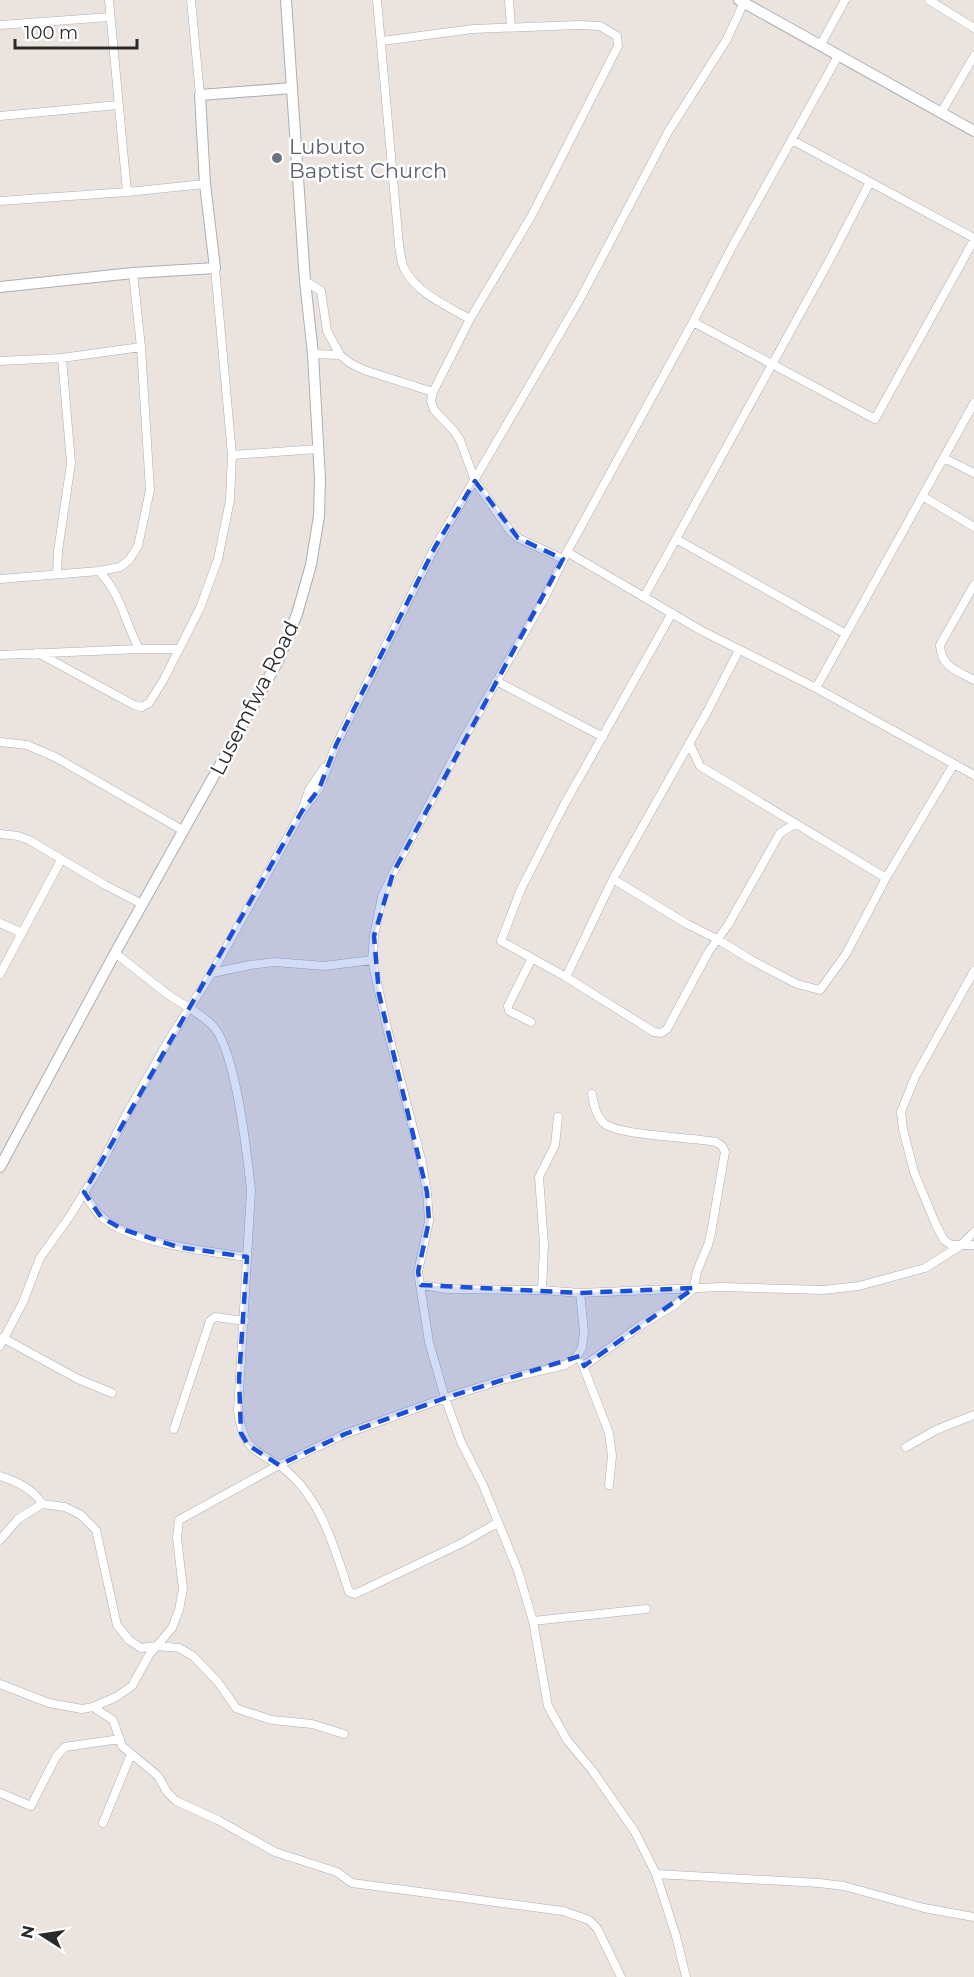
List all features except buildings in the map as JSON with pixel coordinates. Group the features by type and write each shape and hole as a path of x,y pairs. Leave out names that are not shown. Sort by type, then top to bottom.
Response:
{"street":[{"path":"109,0 127,192"},
{"path":"38,653 134,705 142,707 149,703 200,608 218,558 230,500 232,455 205,184 191,0"},
{"name":"Lusemfwa Road","path":"0,1167 115,953 278,661 297,614 311,565 319,516 320,479 313,354 305,281 286,0"},
{"path":"377,0 402,265 415,284 470,319"},
{"path":"509,0 510,27"},
{"path":"820,46 845,0"},
{"path":"929,0 974,28"},
{"path":"112,1393 2,1342 23,1302 40,1258 70,1216 100,1167 125,1116 170,1038 212,973 302,811 319,789 327,765 435,547 580,299 668,132 727,39 743,1 974,130"},
{"path":"0,25 110,17"},
{"path":"382,41 510,27 600,26 617,36 618,46 532,215 470,319 433,392 431,401 434,410 460,440 475,481 510,531 518,538 565,556 644,597 974,775"},
{"path":"686,1977 676,1936 656,1874 635,1832 592,1770 567,1740 548,1706 533,1622 518,1571 483,1485 461,1442 445,1398 429,1342 418,1272 429,1221 427,1192 372,960 382,897 389,881 448,768 544,599 732,247 838,56"},
{"path":"941,113 974,56"},
{"path":"200,95 292,88"},
{"path":"0,116 118,105"},
{"path":"693,322 875,419 974,239 792,140"},
{"path":"644,597 870,182"},
{"path":"0,201 205,184"},
{"path":"0,287 133,273 215,268"},
{"path":"0,579 99,571 120,567 129,560 138,546 150,490 141,347 133,273"},
{"path":"305,281 321,291 327,331 340,355 364,370 433,392"},
{"path":"0,362 62,358 141,347"},
{"path":"313,354 340,355"},
{"path":"57,574 58,551 71,463 62,358"},
{"path":"816,688 974,404"},
{"path":"232,455 318,449"},
{"path":"944,458 974,473"},
{"path":"924,497 974,527"},
{"path":"676,539 846,634"},
{"path":"99,571 116,592 139,649"},
{"path":"974,585 940,645 940,655 944,663 974,680"},
{"path":"672,613 559,814 521,890 501,938 504,943 566,977 654,1032 661,1033 666,1029 709,951 728,925 780,833 795,824"},
{"path":"0,656 179,649"},
{"path":"566,977 613,879 739,650"},
{"path":"496,681 603,737"},
{"path":"0,742 27,745 55,757 184,831"},
{"path":"689,743 700,766 886,878"},
{"path":"613,879 778,975 797,984 820,990 846,954 886,878 954,764"},
{"path":"778,813 780,833"},
{"path":"0,834 29,840 142,904"},
{"path":"0,974 61,860"},
{"path":"0,923 22,933"},
{"path":"115,953 212,1025 229,1056 246,1147 251,1190 238,1411 241,1432 248,1445 279,1465 304,1487 320,1513 342,1566 349,1592 352,1594 462,1543 497,1523"},
{"path":"531,1023 509,1011 508,1006 532,958"},
{"path":"212,973 275,962 324,966 372,960"},
{"path":"974,971 915,1077 901,1112 911,1164 944,1240 951,1245 974,1245"},
{"path":"584,1366 641,1325 676,1304 694,1288 697,1271 710,1239 725,1152 716,1142 620,1130 604,1124 597,1114 592,1094"},
{"path":"542,1290 544,1245 539,1177 555,1145 558,1117"},
{"path":"84,1192 101,1217 122,1229 150,1240 247,1257"},
{"path":"421,1285 477,1290 542,1290 580,1293 721,1287 811,1291 859,1286 925,1268 960,1246 974,1232"},
{"path":"0,1684 49,1703 82,1709 93,1707 124,1693 132,1686 149,1655 172,1628 183,1589 177,1538 179,1520 279,1465 345,1434 445,1398 506,1379 565,1365 575,1359 582,1348 584,1332 580,1293"},
{"path":"174,1429 210,1321 215,1317 245,1321"},
{"path":"579,1354 609,1432 612,1456 609,1485"},
{"path":"906,1447 936,1430 974,1415"},
{"path":"0,1476 18,1482 42,1504 65,1508 81,1515 96,1530 117,1625 129,1640 141,1648 157,1646 179,1648 193,1656 218,1682 236,1708 272,1719 312,1724 344,1734"},
{"path":"0,1540 18,1520 42,1504"},
{"path":"533,1622 646,1609"},
{"path":"93,1707 113,1720 122,1746 158,1776 167,1792 176,1801 218,1820 275,1852 337,1872 352,1882 563,1911 589,1920 597,1928 621,1977"},
{"path":"0,1792 31,1806 56,1757 65,1747 120,1739"},
{"path":"103,1823 131,1754"},
{"path":"656,1874 844,1886 924,1908 974,1917"}],"highlighted area":[{"path":"475,481 518,538 563,559 393,873 374,936 379,994 427,1192 429,1221 418,1272 421,1285 580,1293 694,1288 584,1366 580,1356 445,1398 345,1434 279,1465 248,1445 241,1433 239,1379 247,1257 178,1247 122,1229 101,1217 84,1192 302,811 319,789 336,745 435,547"}],"place":[{"name":"Lubuto Baptist Church","path":"277,158"}]}
